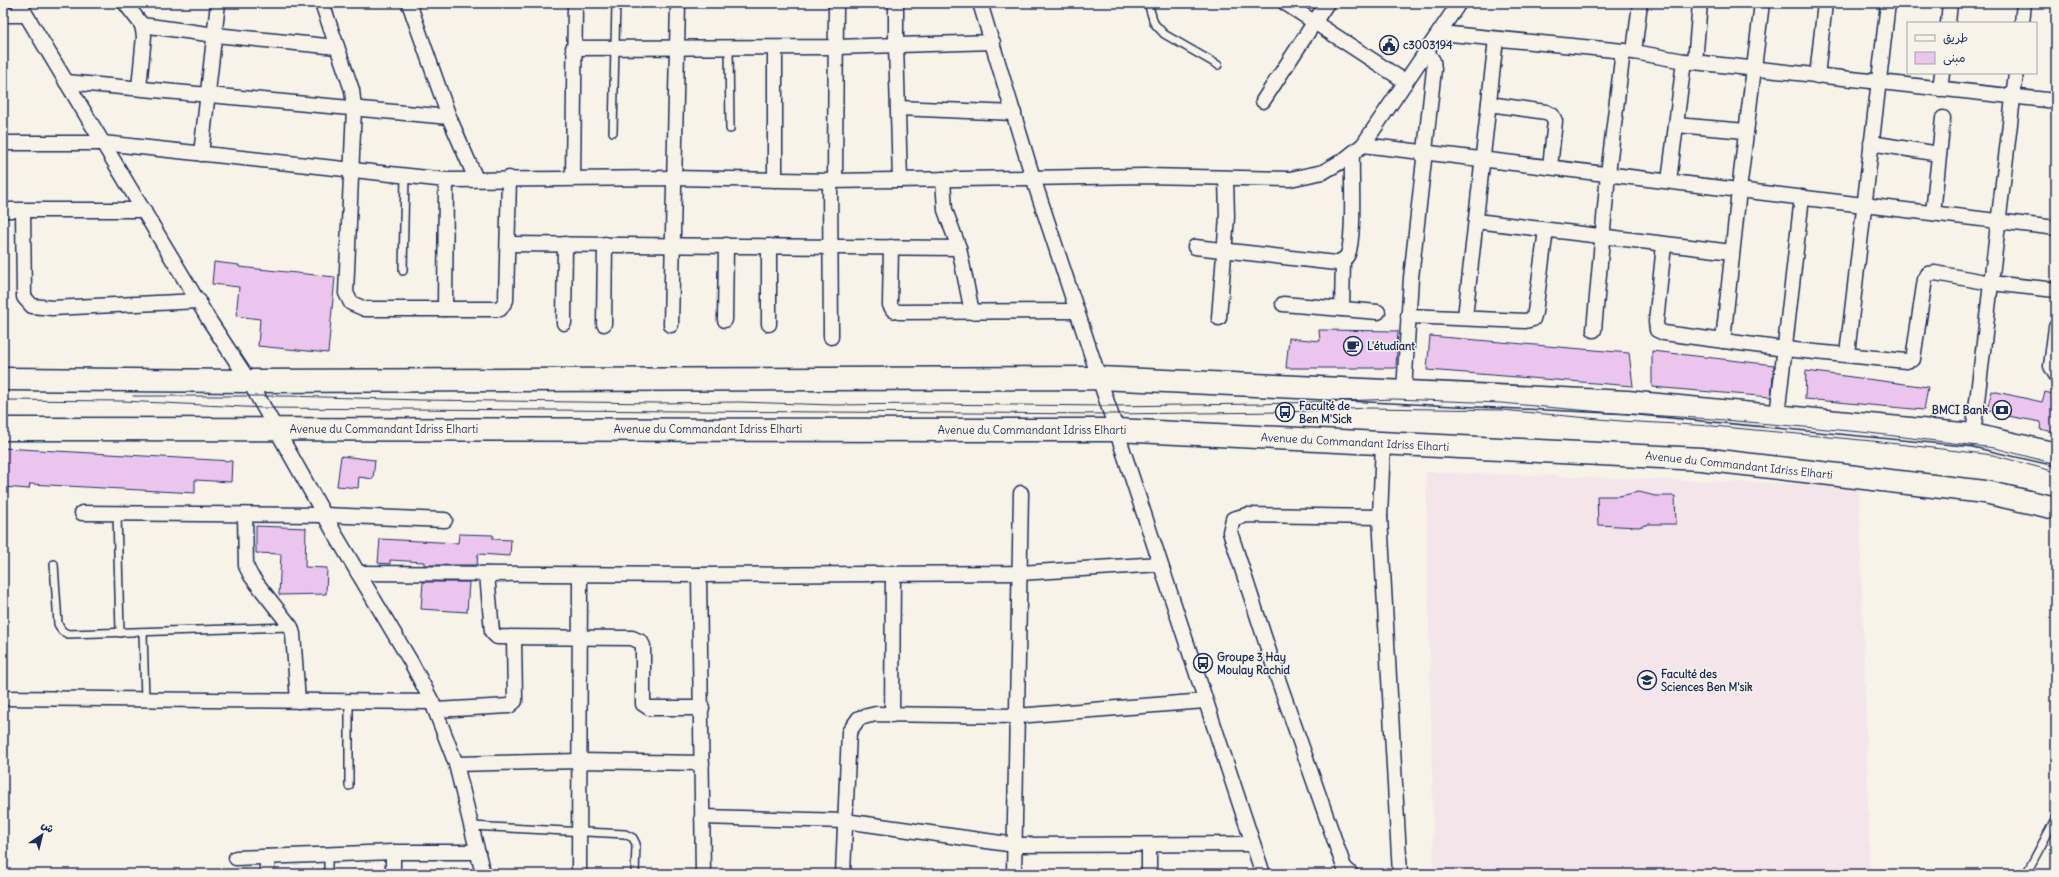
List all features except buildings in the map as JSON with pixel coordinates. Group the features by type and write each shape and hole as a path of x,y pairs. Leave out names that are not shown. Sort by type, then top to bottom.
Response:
{"main road":[{"path":"3,379 250,381 1099,378 1627,402 1973,434 2056,454"},
{"name":"Avenue du Commandant Idriss Elharti","path":"3,429 1116,430 1701,459 1985,492 2056,508"}],"street":[{"path":"125,3 142,25 144,45 139,88"},
{"path":"201,154 218,3"},
{"path":"322,3 352,90 354,108 347,298 357,307 365,309 500,309 503,307 506,300 509,178"},
{"path":"409,3 449,116 476,179"},
{"path":"572,178 573,48 575,3"},
{"path":"670,325 678,3"},
{"path":"831,337 831,246 836,3"},
{"path":"896,3 900,180"},
{"path":"980,3 1033,178 1263,874"},
{"path":"1286,3 1406,82"},
{"path":"1263,101 1327,3"},
{"path":"1594,330 1608,174 1629,52 1640,3"},
{"path":"1669,181 1676,125 1700,3"},
{"path":"1723,341 1738,190 1762,3"},
{"path":"1817,76 1825,3"},
{"path":"1847,354 1863,204 1888,3"},
{"path":"1948,22 1950,3"},
{"path":"2022,22 2024,3"},
{"path":"3,143 103,143 351,171 446,180 509,178 673,178 833,181 1145,176 1290,179 1323,172 1352,154 1363,145 1440,33 1456,4"},
{"path":"3,15 22,9 199,301 250,381 275,429 324,515 411,662 433,706 456,764 483,874"},
{"path":"142,25 215,35 337,47"},
{"path":"1440,33 1629,52 1689,61 1817,76 2013,98 2056,101"},
{"path":"1465,317 1496,39"},
{"path":"573,48 775,48 993,42"},
{"path":"775,48 775,180"},
{"path":"1404,391 1408,316 1424,152 1434,69 1433,61 1427,52"},
{"path":"1940,89 1942,74"},
{"path":"1973,434 2000,221 2016,74"},
{"path":"66,82 449,116"},
{"path":"1489,104 1546,112 1552,115 1555,121 1550,167"},
{"path":"898,108 1014,113"},
{"path":"1933,213 1943,118"},
{"path":"1676,125 1746,131"},
{"path":"1871,143 1939,154"},
{"path":"1363,145 2056,228"},
{"path":"1195,247 1336,263 1343,260 1348,254 1351,238 1352,154"},
{"path":"1219,318 1227,217 1226,178"},
{"path":"942,179 945,210 959,248 972,312"},
{"path":"445,309 446,180"},
{"path":"1777,416 1802,197"},
{"path":"3,210 144,210"},
{"path":"23,211 24,297 32,306 52,308 199,301"},
{"path":"1476,221 1603,238 1732,252"},
{"path":"1408,316 1525,320 1533,318 1546,230"},
{"path":"508,244 959,248"},
{"path":"564,323 565,244"},
{"path":"604,324 605,244"},
{"path":"725,320 726,245"},
{"path":"1664,245 1656,322 1657,330 1664,333 1785,349 1906,361 1913,359 1922,296 1925,279 1928,274 1935,273 1991,283 2056,290"},
{"path":"769,246 769,324"},
{"path":"892,247 890,305 893,310 899,312 1077,311"},
{"path":"1342,309 1343,260"},
{"path":"1283,304 1378,312"},
{"path":"2056,327 2051,366 2056,375"},
{"path":"1383,443 1380,517 1400,874"},
{"path":"1014,874 1021,493"},
{"path":"82,514 324,515 445,520"},
{"path":"245,515 246,566 251,576 291,627 293,634 298,701"},
{"path":"1351,874 1344,867 1278,679 1230,532 1233,519 1246,515 1380,517"},
{"path":"358,572 580,575 1020,573 1160,564"},
{"path":"892,714 893,573"},
{"path":"488,574 492,632 497,637 514,639 632,638 638,640 642,646 643,704 649,708 702,708"},
{"path":"579,874 580,575"},
{"path":"700,575 702,874"},
{"path":"3,698 349,701 433,706 505,707 512,705 515,697 514,639"},
{"path":"843,874 849,732 859,718 876,714 1017,716 1205,701"},
{"path":"456,764 580,761 702,763"},
{"path":"702,817 845,821 1015,845 1253,844"},
{"path":"1149,845 1149,874"},
{"path":"236,858 393,852 478,852"},
{"path":"393,852 394,874"},
{"path":"267,857 267,874"}],"lane":[{"path":"613,132 616,3"},
{"path":"1148,3 1154,23 1164,34 1218,65"},
{"path":"729,48 730,129"},
{"path":"402,271 405,176"},
{"path":"117,514 120,633"},
{"path":"54,564 58,624 62,631 68,634 291,627"},
{"path":"143,632 145,700"},
{"path":"349,701 349,786"},
{"path":"2026,874 2056,818"},
{"path":"471,826 625,834 633,838 636,844 635,874"},
{"path":"328,855 328,874"}],"shaded area":[{"name":"Faculté des Sciences Ben M'sik","path":"1426,472 1859,486 1870,874 1434,874"}],"tram line":[{"path":"133,396 290,396 420,400 658,403 739,402 835,405 923,404 1108,406 1260,404 1394,399 1501,403 1861,432 1995,448 2056,464"},
{"path":"3,400 123,401 264,408 1111,414 1285,412 1369,408 1502,410 1621,421 1713,426 1872,441 1993,455 2056,472"}],"place":[{"name":"c3003194","path":"1389,45"},
{"name":"L'étudiant","path":"1353,346"},
{"name":"BMCI Bank","path":"2002,410"},
{"name":"Faculté de Ben M'Sick","path":"1285,412"},
{"name":"Groupe 3 Hay Moulay Rachid","path":"1203,663"},
{"name":"Faculté des Sciences Ben M'sik","path":"1647,680"}]}
